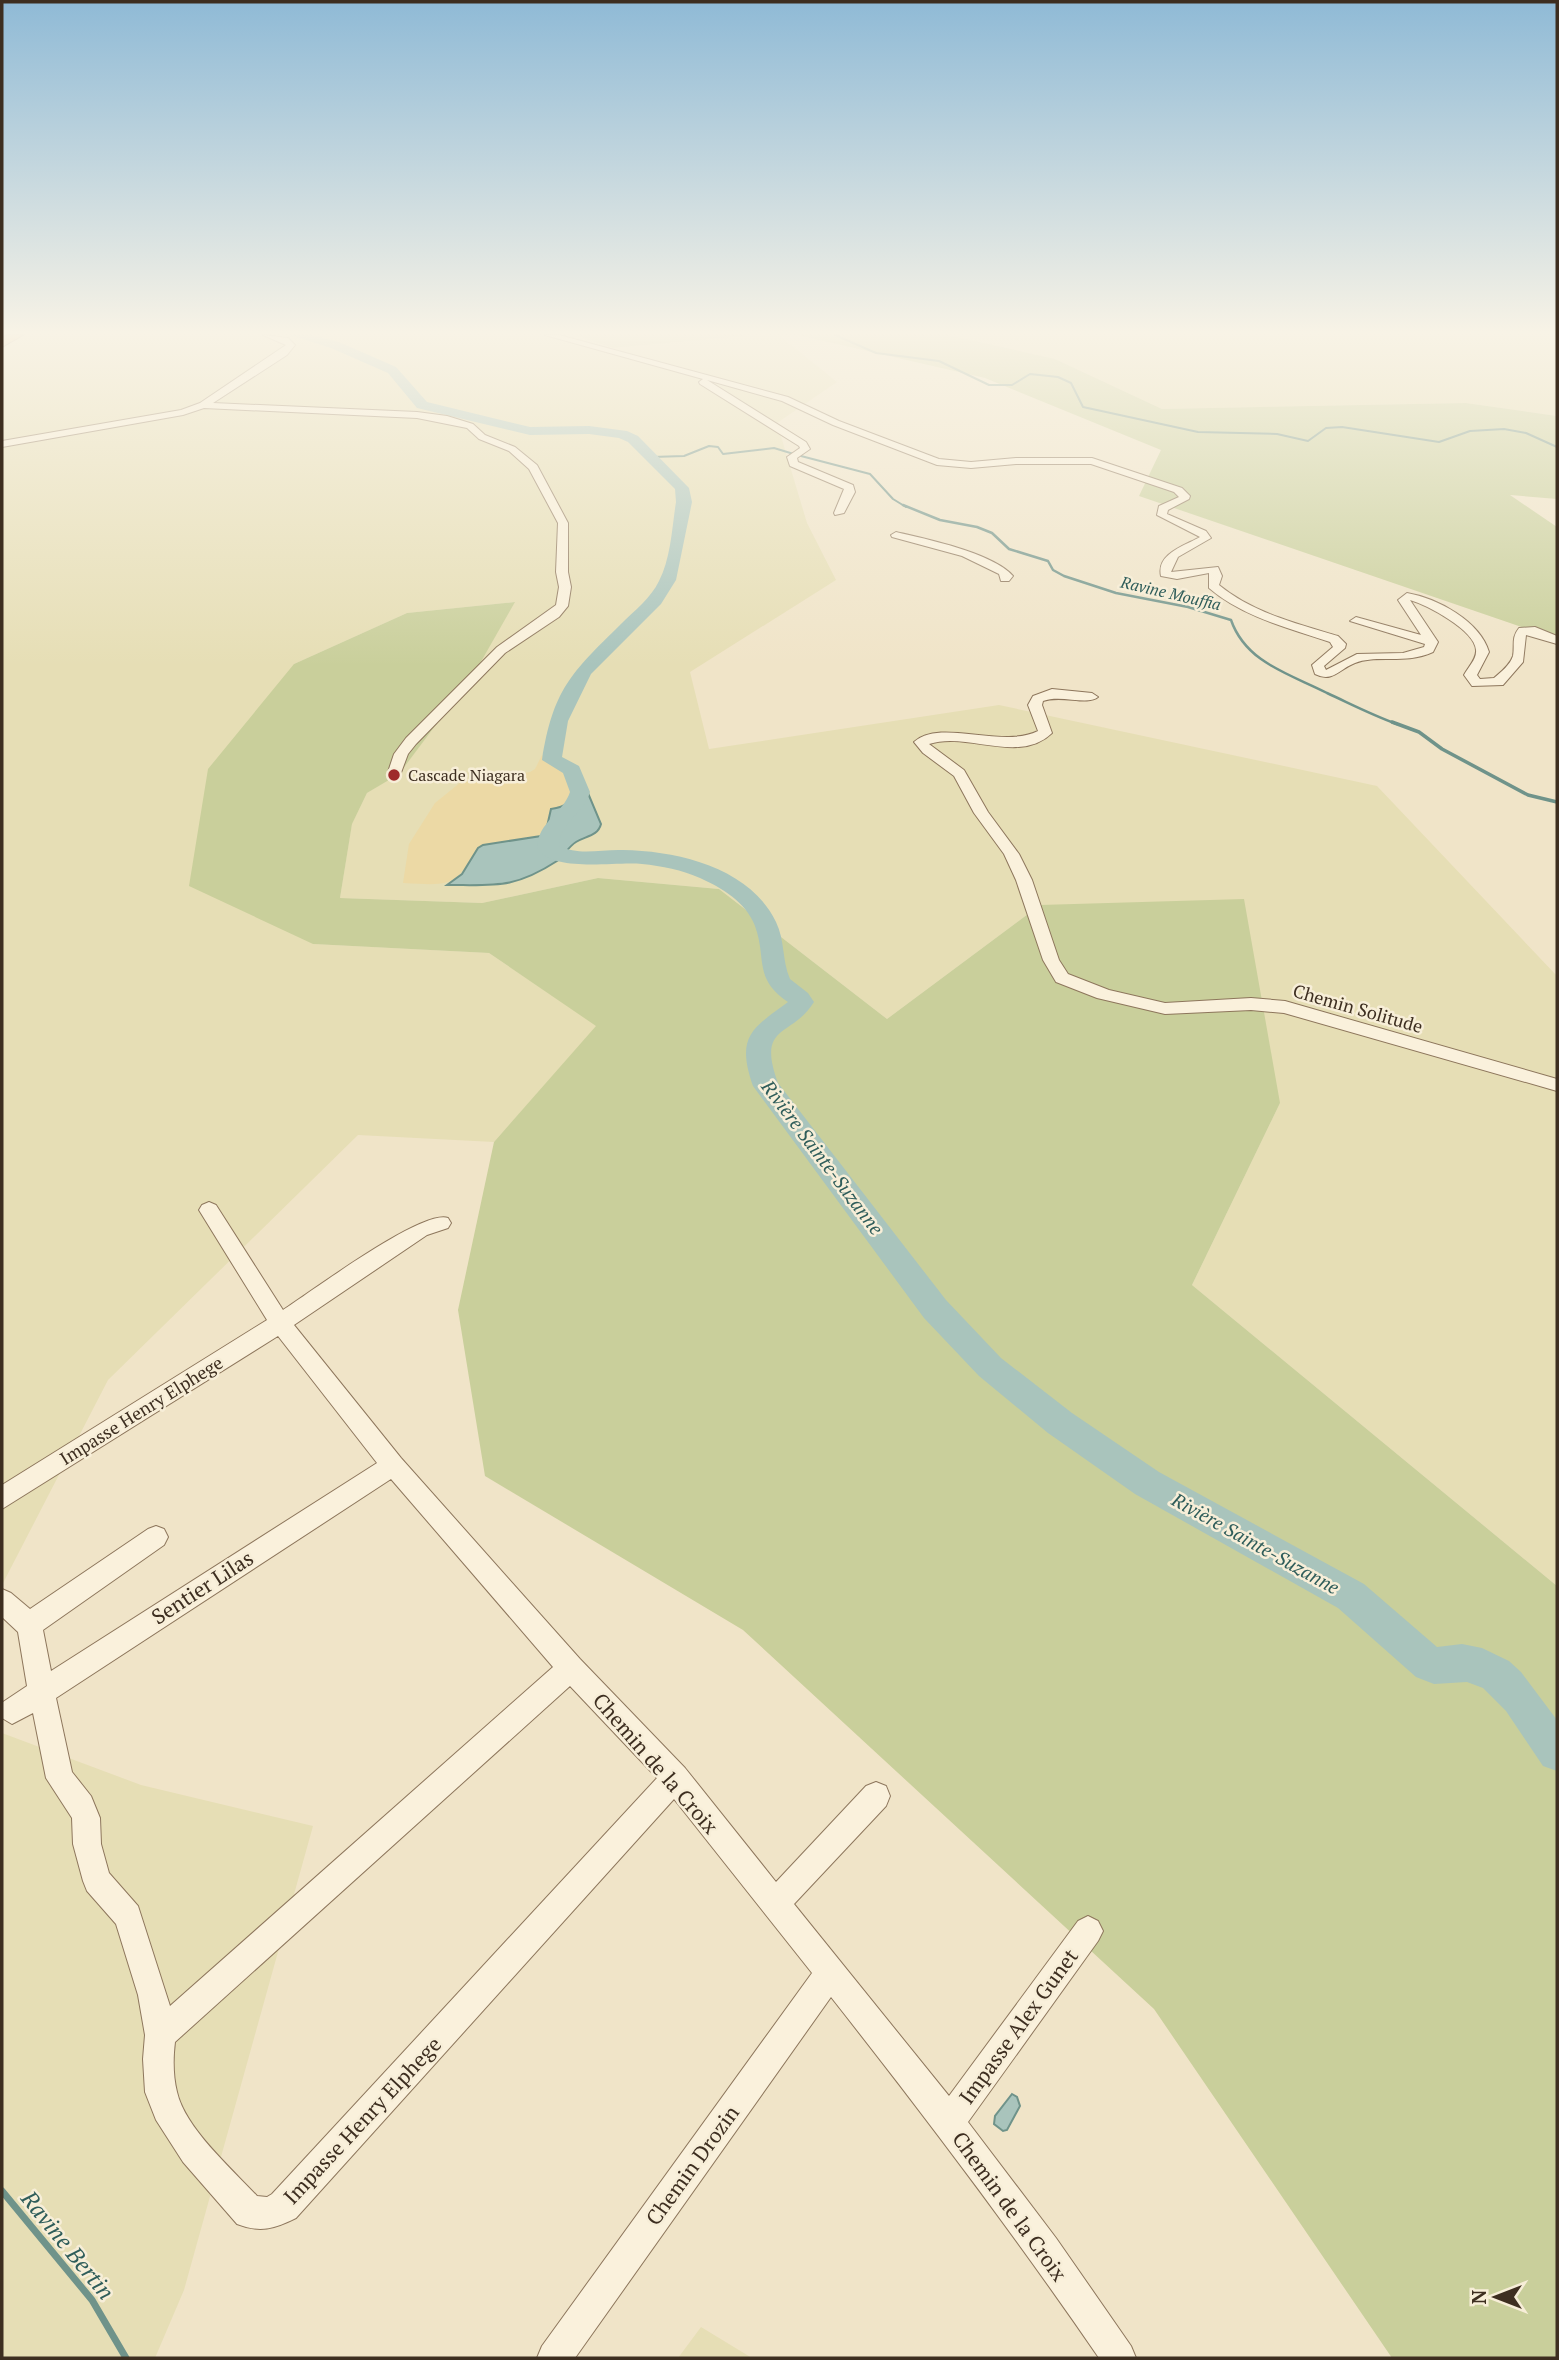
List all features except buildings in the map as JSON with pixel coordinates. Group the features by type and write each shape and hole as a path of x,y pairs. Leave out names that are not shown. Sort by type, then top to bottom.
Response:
{"street":[{"path":"394,775 401,754 411,741 501,650 555,614 562,606 565,587 560,517 533,467 522,456 499,445"},
{"path":"803,445 805,449 792,457 794,464 849,487 849,494 839,513"},
{"path":"895,445 943,463 971,465 1016,461 1092,461 1178,491 1184,499 1163,508 1162,515 1167,520 1202,533 1206,538 1181,550 1166,566 1166,575 1180,576 1202,569 1214,569 1216,576 1213,584 1227,596 1282,622 1338,641 1353,636 1356,621 1354,606"},
{"path":"897,535 966,554 1003,572 1007,576 1005,579"},
{"path":"1338,641 1339,648 1318,665 1321,673 1332,674 1340,665 1351,660 1424,652 1432,646 1432,642 1405,597 1420,598 1464,625 1476,636 1483,648 1483,654 1469,675 1477,683 1498,682 1517,663 1521,654 1519,636 1522,631 1535,631 1557,640"},
{"path":"1356,621 1432,642"},
{"name":"Chemin Solitude","path":"1091,697 1052,693 1038,699 1035,705 1045,733 1039,737 997,743 937,738 927,738 921,742 953,766 965,781 979,811 1016,860 1030,891 1054,966 1062,978 1165,1009 1273,1004 1557,1085"},
{"name":"Chemin de la Croix","path":"209,1210 280,1323 393,1465 571,1668 675,1778 949,2122 1044,2250 1119,2358"},
{"name":"Impasse Henry Elphege","path":"2,1498 280,1323 420,1230 441,1223"},
{"name":"Sentier Lilas","path":"12,1711 393,1465"},
{"path":"2,1601 29,1625 156,1537"},
{"name":"Impasse Henry Elphege","path":"29,1625 60,1778 81,1806 86,1818 86,1844 97,1881 128,1916 153,1995 160,2035 158,2059 161,2092 172,2120 194,2151 249,2212 269,2214 284,2206 675,1778"},
{"path":"160,2035 571,1668"},
{"path":"774,1905 876,1796"},
{"name":"Impasse Alex Gunet","path":"949,2122 1088,1931"},
{"name":"Chemin Drozin","path":"554,2358 831,1972"}],"shaded area":[{"path":"2,445 784,445 807,523 836,580 690,672 709,749 999,705 1377,786 1557,976 1557,1586 1192,1285 1280,1103 1040,905 887,1019 719,889 598,878 482,903 340,898 352,823 367,793 399,773 474,674 514,602 407,613 294,664 313,944 489,953 597,1026 494,1142 358,1135 108,1380 2,1585"},
{"path":"2,1733 141,1785 313,1826 184,2290 155,2358 2,2358"},
{"path":"701,2327 752,2358 678,2358"}],"green space":[{"path":"1149,445 1557,445 1557,499 1510,495 1557,527 1557,639 1139,496 1161,450"},
{"path":"515,602 474,674 399,774 367,793 352,824 340,898 482,903 598,878 719,889 887,1019 1040,905 1244,899 1280,1103 1192,1285 1557,1586 1557,2358 1392,2358 1154,2009 743,1630 485,1476 458,1310 494,1142 596,1026 489,953 313,944 189,886 208,769 294,664 407,613"}],"sand":[{"path":"542,755 569,774 578,787 576,795 569,803 549,812 546,831 541,836 478,848 456,878 448,882 403,883 409,844 435,803 461,782 483,773 506,776 530,772 535,769"}],"water":[{"path":"585,786 601,824 597,831 573,844 557,861 528,877 504,884 447,885 462,874 478,848 483,845 541,836 546,831 551,809 568,803 576,787"},
{"path":"1012,2094 1017,2097 1020,2106 1007,2130 1003,2131 994,2124 995,2116"}],"waterway":[{"name":"Rivière Sainte-Suzanne","path":"639,445 682,488 684,502 674,559 668,580 655,600 584,671 567,699 558,721 552,760 572,770 580,792 573,807 550,833 549,849 575,857 622,856 662,860 704,872 742,893 756,907 766,924 779,982 802,1002 770,1025 760,1041 760,1067 766,1086 935,1309 990,1367 1060,1423 1147,1483 1351,1596 1429,1664 1467,1663 1496,1674 1519,1698 1557,1752"},
{"path":"1553,445 1557,447"},
{"name":"Ravine Mouffia","path":"652,457 684,456 709,446 718,447 723,454 774,448 797,455"},
{"name":"Ravine Mouffia","path":"801,456 870,474 893,499 906,507"},
{"name":"Ravine Mouffia","path":"903,505 940,520 977,527 992,533 1009,549 1048,561 1053,570 1064,576 1116,593 1188,607 1231,620 1247,647 1271,666 1394,723"},
{"name":"Ravine Mouffia","path":"1394,723 1419,732 1442,749 1528,795 1557,802"},
{"name":"Ravine Bertin","path":"2,2191 92,2300 126,2358"}],"place":[{"name":"Cascade Niagara","path":"394,775"}]}
